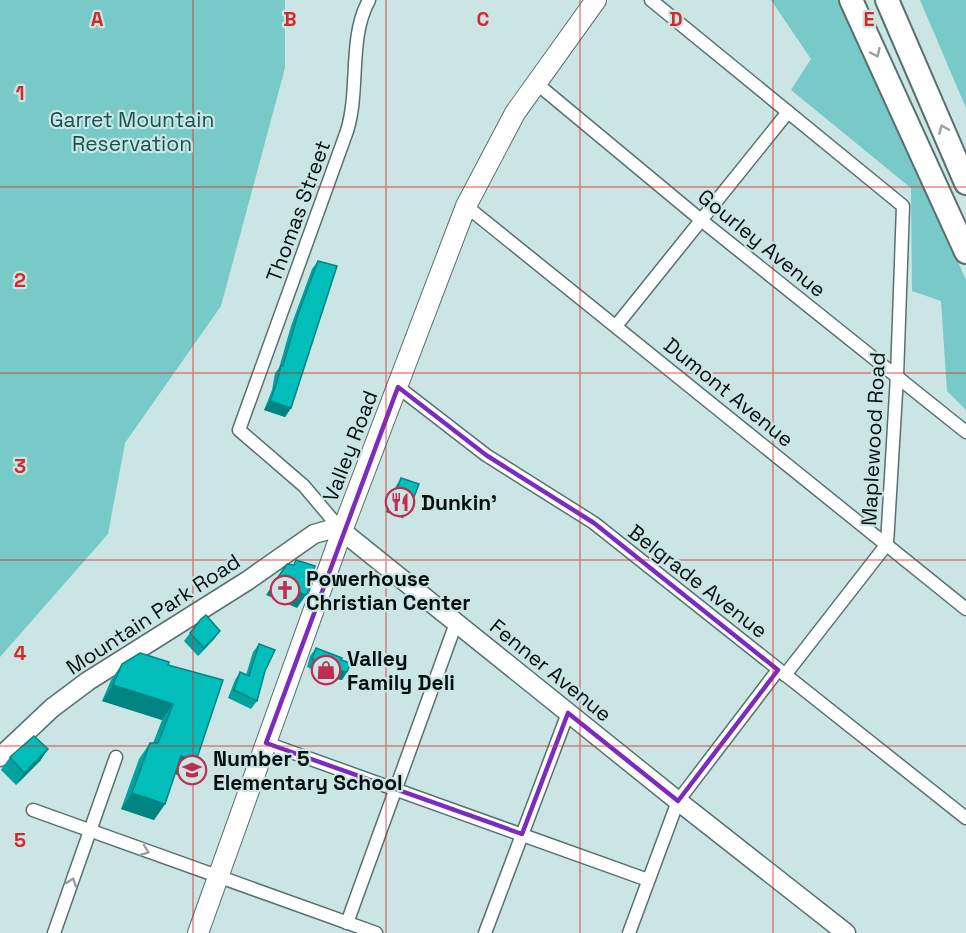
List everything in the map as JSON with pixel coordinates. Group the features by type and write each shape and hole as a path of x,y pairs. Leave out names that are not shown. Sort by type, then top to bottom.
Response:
{"highway":[{"path":"851,0 966,252"},
{"path":"887,0 966,183"}],"main road":[{"name":"Valley Road","path":"198,933 342,531 466,206 515,113 596,0"}],"street":[{"name":"Thomas Street","path":"239,429 347,131 353,111 360,21 369,0"},
{"path":"616,326 788,112 651,0"},
{"name":"Gourley Avenue","path":"536,83 701,220 966,432"},
{"name":"Maplewood Road","path":"629,933 678,801 887,544 897,376 903,206 788,112"},
{"name":"Dumont Avenue","path":"466,206 966,609"},
{"name":"Belgrade Avenue","path":"398,387 486,455 594,523 966,818"},
{"name":"Fenner Avenue","path":"239,429 304,486 342,531 846,933"},
{"name":"Mountain Park Road","path":"0,757 52,708 88,681 248,581 314,534 328,530 342,531"},
{"path":"347,922 456,622"},
{"path":"485,933 568,713"},
{"path":"267,743 648,880"},
{"path":"54,933 116,757"},
{"path":"33,810 376,933"}],"highlighted area":[{"path":"398,387 486,455 594,523 778,670 678,801 568,713 522,834 266,743"}],"green space":[{"name":"Garret Mountain Reservation","path":"0,0 285,0 285,68 221,306 125,443 108,534 0,657"},
{"path":"771,0 842,0 966,280 966,410 947,391 941,301 912,291 911,188 791,90 811,59"},
{"path":"920,0 966,0 966,108"}],"building":[{"path":"318,261 337,266 291,408 270,401"},
{"path":"401,478 419,484 409,510 392,504"},
{"path":"296,560 315,566 309,583 312,584 306,595 274,583 287,564 294,565"},
{"path":"206,615 220,631 204,648 190,633"},
{"path":"259,644 275,650 265,671 257,701 234,690 240,672 249,676"},
{"path":"316,648 351,663 347,672 312,659"},
{"path":"140,653 169,662 168,665 223,680 196,761 181,756 165,804 132,793 150,743 158,743 173,704 113,685 122,664"},
{"path":"34,736 48,749 24,773 10,757"}],"place":[{"name":"Dunkin'","path":"400,502"},
{"name":"Powerhouse Christian Center","path":"285,590"},
{"name":"Valley Family Deli","path":"326,670"},
{"name":"Number 5 Elementary School","path":"192,770"}]}
